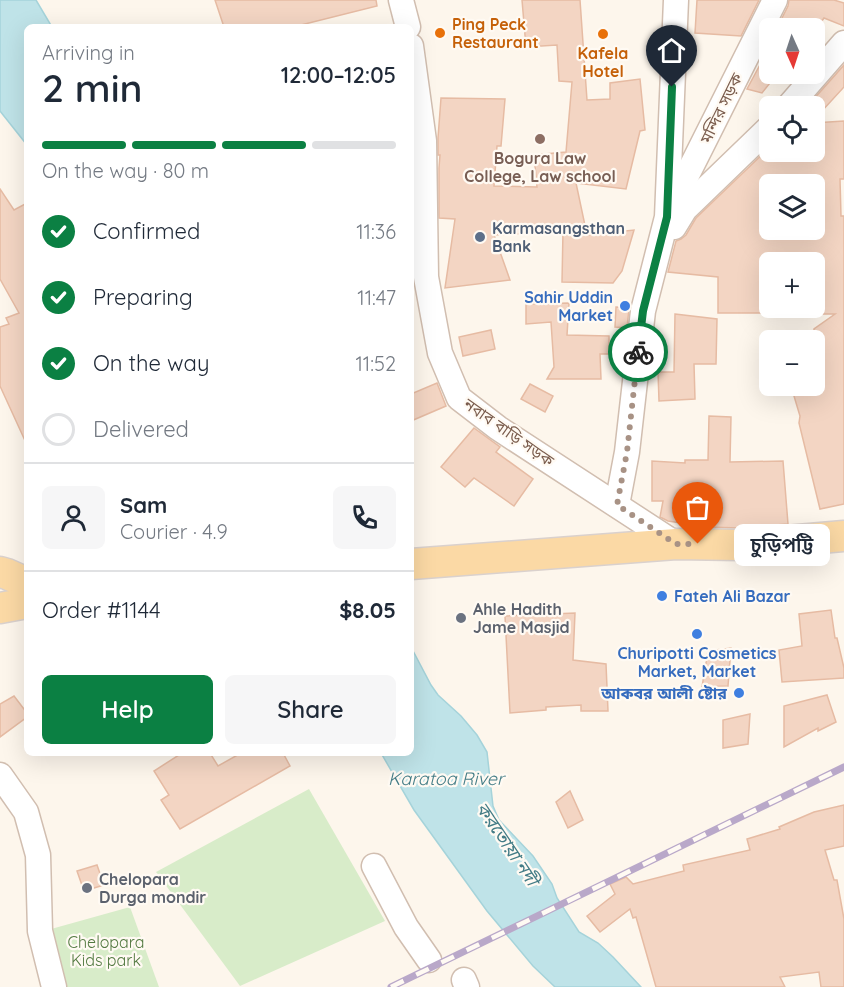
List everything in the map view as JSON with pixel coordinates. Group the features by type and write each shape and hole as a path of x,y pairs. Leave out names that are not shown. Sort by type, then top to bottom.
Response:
{"main road":[{"path":"414,564 676,544 741,545 844,536"},
{"path":"0,572 24,582"},
{"path":"0,608 24,604"}],"street":[{"path":"401,0 407,24"},
{"path":"617,505 627,452 643,311 667,217 676,0"},
{"name":"মন্দির সড়ক","path":"667,217 775,0"},
{"path":"798,96 844,43"},
{"name":"নবাব বাড়ি সড়ক","path":"414,68 424,141 426,277 440,352 459,398 498,428 676,544"},
{"path":"659,249 686,209 759,138"},
{"path":"0,775 26,812 38,855 40,931 54,987"},
{"path":"374,866 406,927 429,960"}],"green space":[{"path":"309,789 385,921 240,986 156,872"},
{"name":"Chelopara Kids park","path":"130,907 159,987 58,987 44,931"}],"water":[{"path":"0,0 36,0 50,24 24,24 24,141 0,111"},
{"name":"Karatoa River","path":"414,653 438,695 461,716 477,735 487,752 493,806 499,820 533,856 579,932 598,943 641,987 555,987 533,966 487,911 414,810 383,756 414,756"}],"building":[{"path":"215,0 376,0 377,6 305,24 223,24"},
{"path":"522,0 580,0 587,100 610,99 610,83 640,79 645,130 640,131 626,189 576,183 587,235 634,230 622,271 613,283 562,282 563,231 494,235 510,280 445,288 455,219 439,218 438,138 441,98 505,99 501,146 497,146 494,186 537,187 534,155 566,152 572,82 559,81 557,45 526,47"},
{"path":"697,0 759,0 741,36 695,33"},
{"path":"789,0 834,0 844,3 844,26 825,18 782,18"},
{"path":"844,65 844,87 825,108 825,96 816,96"},
{"path":"759,67 759,84 769,84 762,93 747,89"},
{"path":"844,121 844,179 840,179 841,216 844,216 844,504 820,509 794,396 825,396 825,330 814,329 835,314 825,314 825,252 759,252 759,313 718,313 718,277 668,272 676,241 686,235 696,218 759,158 759,162 825,162 825,122"},
{"path":"0,189 14,210 24,205 24,438 0,386 0,327 9,324 6,318 19,313 0,279"},
{"path":"569,303 567,335 609,336 609,354 600,354 601,379 547,379 554,367 551,322 526,324 526,304"},
{"path":"616,307 629,308 627,328 615,327"},
{"path":"675,314 717,319 716,364 694,364 695,399 659,401 658,372 674,372"},
{"path":"491,330 495,349 463,356 459,337"},
{"path":"437,383 446,406 414,420 414,393"},
{"path":"530,384 553,396 545,412 521,399"},
{"path":"709,416 731,417 730,462 783,461 788,524 739,528 707,527 668,521 660,517 663,501 652,501 652,461 685,463 685,460 708,460"},
{"path":"474,428 500,447 496,452 533,479 514,506 474,478 465,487 441,467"},
{"path":"831,610 835,638 837,638 844,668 844,678 782,682 779,650 802,646 799,614"},
{"path":"575,613 573,660 606,664 608,711 581,711 581,705 546,707 546,710 510,713 505,616"},
{"path":"731,648 728,686 702,687 708,651"},
{"path":"827,695 836,722 818,731 818,728 784,747 784,706"},
{"path":"14,696 24,709 24,719 0,737 0,704"},
{"path":"750,714 748,744 723,748 723,720"},
{"path":"177,756 212,756 218,766 236,756 285,756 290,766 180,829 161,800 169,795 154,771"},
{"path":"570,791 583,820 568,828 556,802"},
{"path":"844,805 844,846 825,850 834,880 837,880 844,919 844,987 821,987 819,972 780,977 785,987 656,987 636,917 633,918 630,909 600,932 587,916 615,894 610,884 626,877 633,884 684,871 683,865 750,850 747,839 780,829 779,827 814,812"},
{"path":"97,865 104,885 84,891 77,871"}],"railway":[{"path":"391,987 844,767"}],"way so far":[{"path":"638,352 627,452 617,505 676,544 698,544"}],"place":[{"name":"Ping Peck Restaurant","path":"440,33"},
{"name":"Kafela Hotel","path":"603,34"},
{"name":"Bogura Law College, Law school","path":"540,139"},
{"name":"Karmasangsthan Bank","path":"480,237"},
{"name":"Sahir Uddin Market","path":"625,306"},
{"name":"চুড়িপট্টি","path":"698,544"},
{"name":"Fateh Ali Bazar","path":"662,596"},
{"name":"Ahle Hadith Jame Masjid","path":"461,618"},
{"name":"Churipotti Cosmetics Market, Market","path":"697,634"},
{"name":"আকবর আলী ষ্টোর","path":"739,693"},
{"name":"Chelopara Durga mondir","path":"87,888"}],"route":[{"path":"638,352 643,311 667,217 672,87"}],"water label":[{"name":"করতোয়া নদী","path":"507,844"}]}
